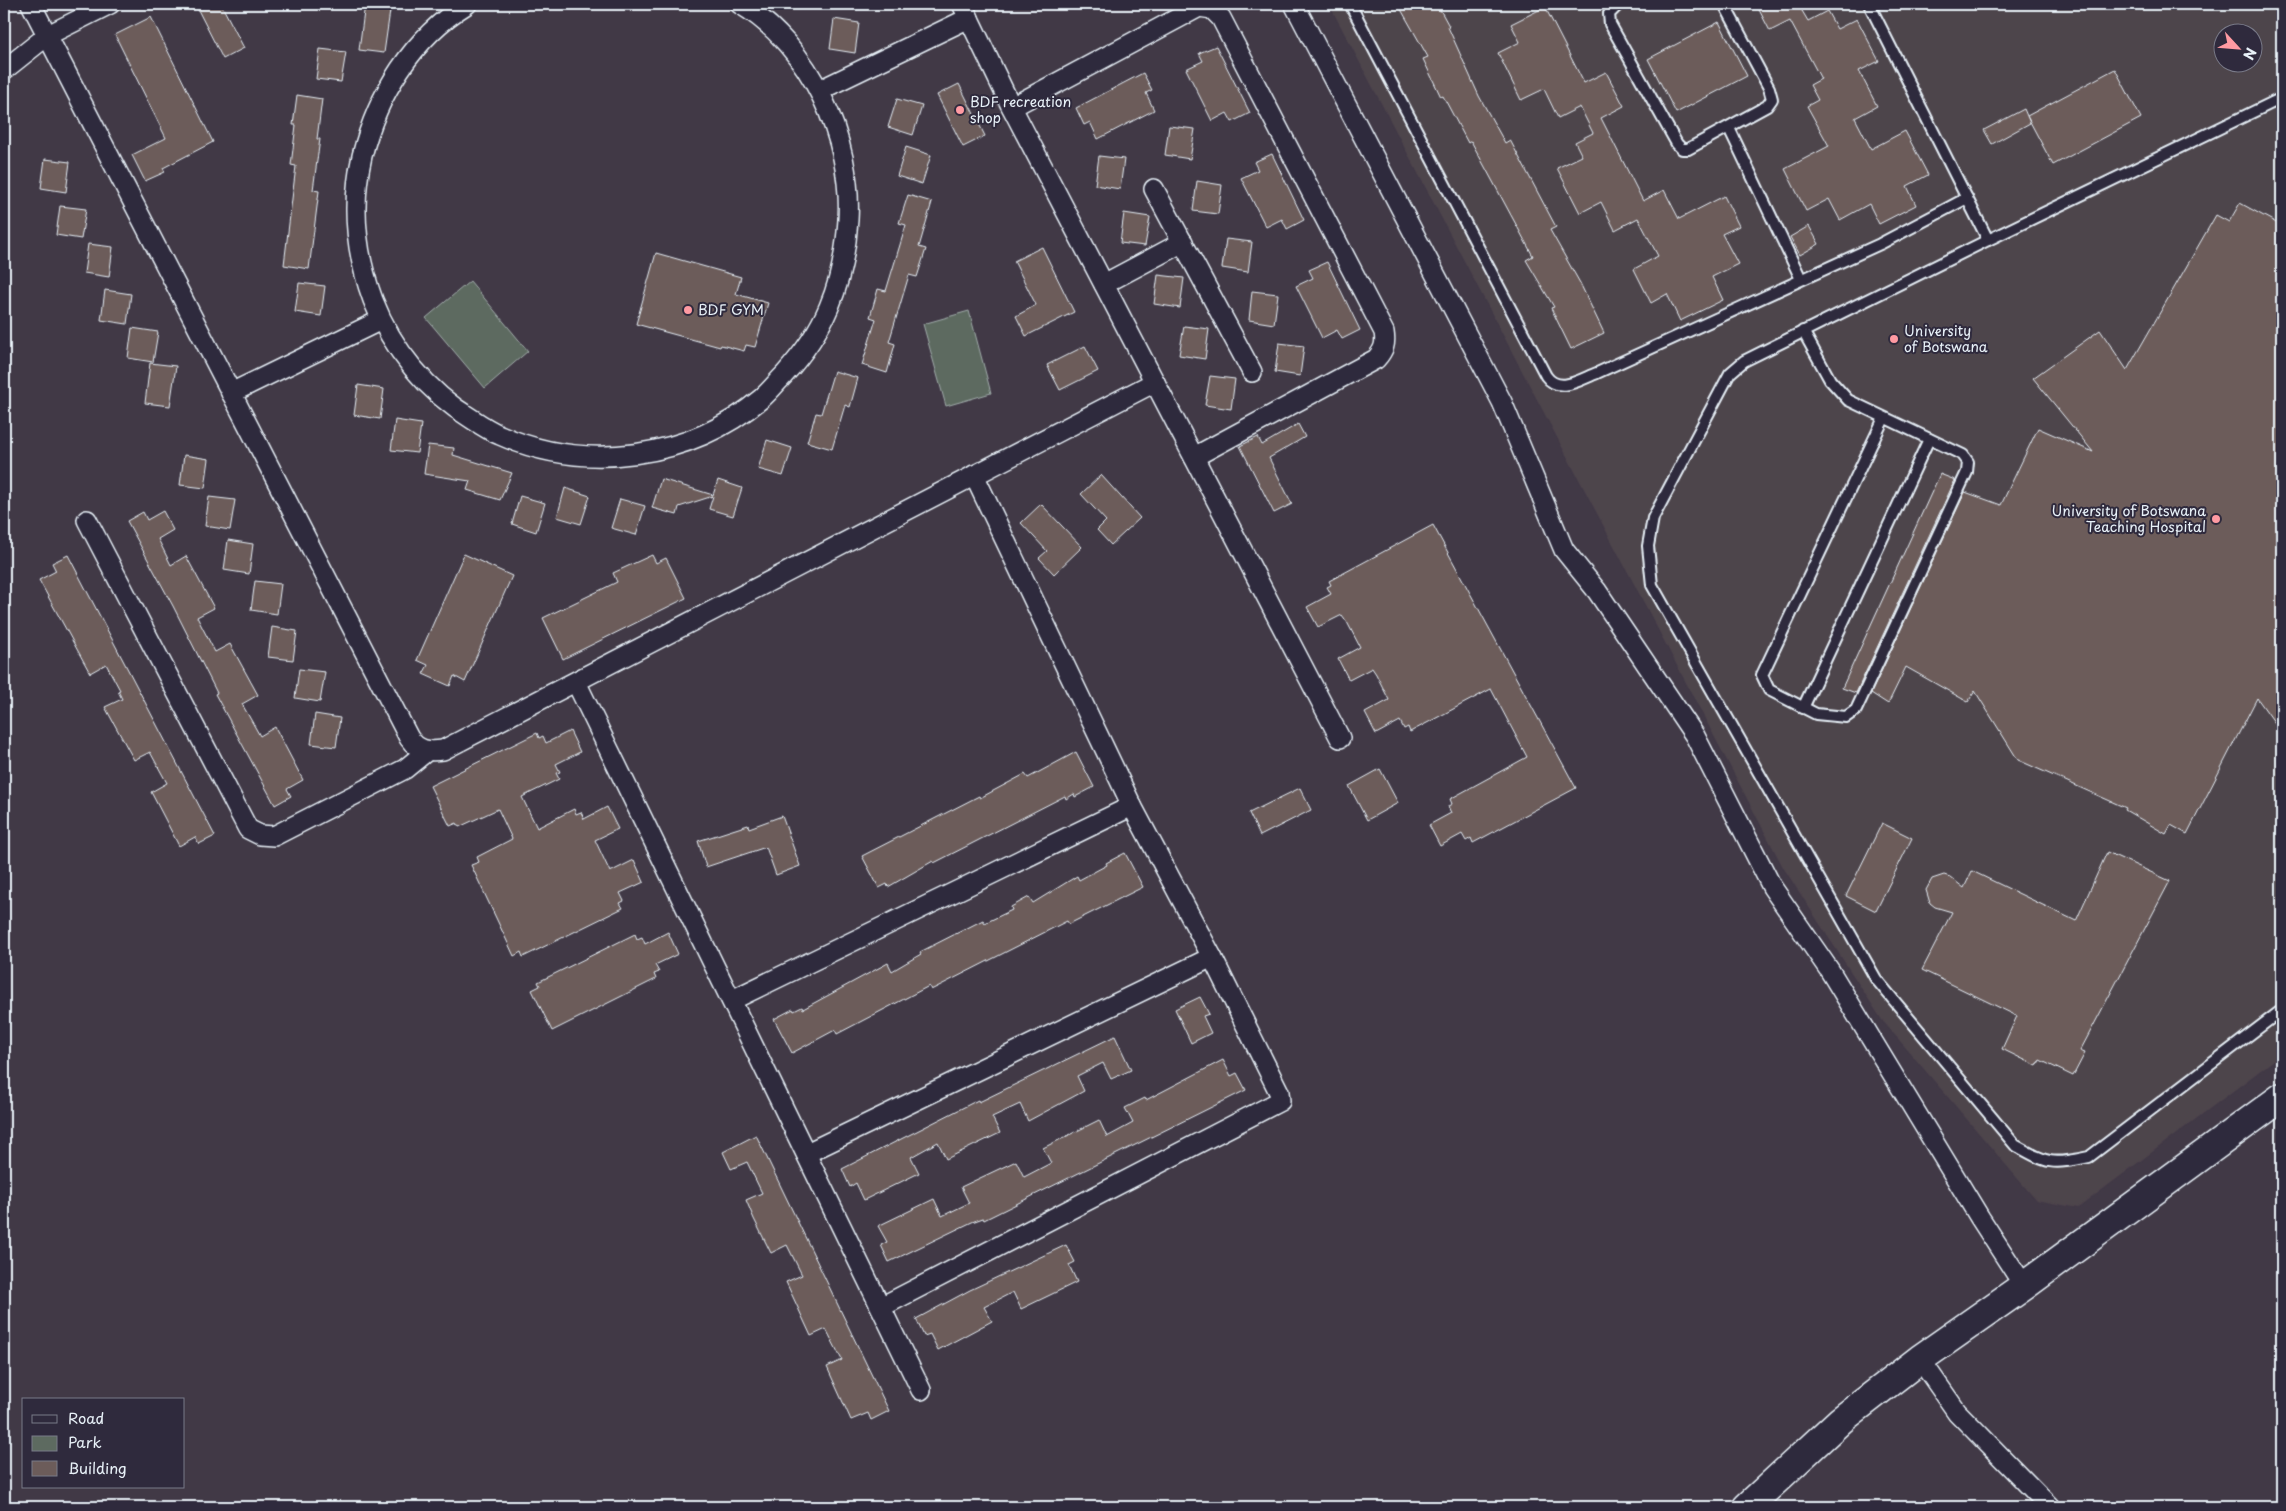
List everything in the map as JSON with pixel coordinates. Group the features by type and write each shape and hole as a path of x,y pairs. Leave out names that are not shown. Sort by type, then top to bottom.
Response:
{"street":[{"path":"31,4 409,738 414,745 426,751 444,750 1155,382"},
{"path":"4,70 48,35 110,4"},
{"path":"468,4 455,12 419,44 390,84 369,129 358,176 356,225 363,274 381,320 411,367 451,406 499,435 552,452 608,457 664,450 716,429 762,398 801,356 829,308 846,254 849,198 841,142 820,90 789,46 750,10 740,4"},
{"path":"1294,4 1502,402 1564,550 1597,591 1694,736 1772,887 1830,971 1980,1218 2024,1286"},
{"path":"1012,107 1199,7 1212,9 1217,13 1243,61 1384,332 1384,348 1376,359 1194,457"},
{"path":"820,90 965,11 1012,107 1340,738"},
{"path":"1154,189 1252,372"},
{"path":"1104,284 1183,242"},
{"path":"231,393 381,320"},
{"path":"881,1307 1280,1101 1280,1092 1212,957 1132,806 974,475"},
{"path":"87,520 248,829 260,835 274,836 405,768 426,751"},
{"path":"576,682 921,1390"},
{"path":"732,1000 1132,806"},
{"path":"807,1153 1212,957"},
{"path":"1747,1507 1841,1420 1920,1359 2024,1286 2282,1097"},
{"path":"1920,1359 1957,1412 2050,1507"}],"lane":[{"path":"1350,4 1551,383 1557,386 1565,385 1597,373 1880,244 1967,198"},
{"path":"1619,4 1610,14 1610,24 1677,144 1682,149 1688,148 1729,128 1767,106 1772,99 1769,88 1724,4"},
{"path":"1869,4 1988,240"},
{"path":"2282,98 1988,240 1744,361 1730,373 1653,518 1648,546 1652,585 1876,979 2015,1145 2044,1161 2062,1163 2089,1157 2282,1010"},
{"path":"1729,128 1801,279"},
{"path":"1803,331 1830,380 1848,400 1966,457 1967,472 1856,710 1846,717 1836,718 1816,714 1769,690 1762,675 1884,418"},
{"path":"1803,708 1929,439"}],"shaded area":[{"name":"University of Botswana","path":"1329,4 2282,4 2282,1054 2078,1208 2036,1200 1882,1020 1783,867"}],"green space":[{"path":"470,281 528,351 485,388 426,318"},
{"path":"969,311 991,393 946,406 923,324"}],"building":[{"path":"195,4 221,4 244,48 223,59"},
{"path":"365,4 391,4 384,53 359,50"},
{"path":"1398,4 1437,4 1449,26 1479,96 1505,143 1510,140 1556,227 1550,230 1580,283 1604,333 1571,349 1551,308 1554,307 1526,260 1533,256 1471,141 1468,143 1443,96 1441,97 1423,59 1428,57"},
{"path":"1756,4 1798,4 1808,21 1827,11 1837,29 1857,19 1879,61 1859,71 1877,106 1855,118 1871,149 1905,131 1928,175 1907,186 1916,205 1879,224 1869,204 1840,220 1829,199 1806,211 1785,169 1829,146 1807,106 1818,100 1810,85 1821,79 1790,21 1770,31"},
{"path":"1545,7 1584,83 1606,72 1624,106 1601,118 1643,201 1664,190 1679,219 1724,196 1739,226 1722,234 1738,264 1712,277 1723,300 1680,321 1667,294 1651,303 1634,269 1658,256 1638,218 1615,230 1601,202 1580,213 1557,168 1582,156 1575,142 1593,133 1580,107 1558,118 1544,89 1521,100 1498,53 1520,42 1511,24"},
{"path":"151,17 213,142 163,168 165,172 145,181 132,155 166,138 115,35"},
{"path":"834,19 859,23 855,53 830,49"},
{"path":"1719,22 1747,76 1676,113 1648,59"},
{"path":"1216,46 1250,113 1232,122 1227,113 1212,121 1186,69 1203,61 1199,53"},
{"path":"320,49 346,52 341,82 316,79"},
{"path":"2115,69 2141,118 2053,165 2027,116"},
{"path":"1143,73 1152,90 1146,93 1154,110 1098,139 1090,122 1084,125 1076,108"},
{"path":"959,84 985,136 963,147 937,95"},
{"path":"297,95 322,99 317,139 320,139 313,190 319,191 309,269 284,265 296,166 291,165 296,125 293,125"},
{"path":"897,99 922,106 913,135 888,127"},
{"path":"2024,109 2030,123 1992,144 1984,130"},
{"path":"1169,126 1195,129 1190,159 1165,155"},
{"path":"906,147 931,155 922,184 897,176"},
{"path":"1272,154 1304,220 1287,229 1282,219 1266,227 1241,178 1258,170 1254,162"},
{"path":"1099,156 1124,159 1120,189 1095,185"},
{"path":"45,159 70,162 66,192 41,188"},
{"path":"1197,181 1222,185 1218,214 1193,211"},
{"path":"908,195 932,202 919,247 926,249 917,277 909,275 889,342 895,344 887,373 862,365 876,319 870,317 878,289 886,291 906,225 899,223"},
{"name":"University of Botswana Teaching Hospital","path":"2240,203 2282,226 2282,733 2257,698 2187,834 2171,825 2166,834 2125,810 2126,808 2018,760 1975,691 1968,702 1906,667 1888,704 1871,693 1965,492 2001,505 2038,428 2093,452 2033,378 2100,330 2127,370 2216,215 2229,222"},
{"path":"60,206 86,209 81,239 56,235"},
{"path":"1124,213 1150,217 1145,246 1120,243"},
{"path":"1809,226 1819,244 1800,255 1790,237"},
{"path":"1226,239 1252,242 1248,272 1222,268"},
{"path":"88,244 113,247 109,277 84,273"},
{"path":"1042,247 1074,312 1026,336 1016,316 1036,305 1014,261"},
{"path":"656,253 741,277 736,294 768,303 755,347 746,345 744,351 721,345 720,347 636,324"},
{"path":"1327,262 1360,330 1342,339 1337,330 1322,338 1296,286 1313,278 1309,270"},
{"path":"1158,275 1184,278 1180,308 1154,304"},
{"path":"299,283 325,286 321,316 295,312"},
{"path":"105,290 131,294 127,324 101,320"},
{"path":"1252,291 1278,294 1274,324 1249,320"},
{"path":"1184,326 1209,329 1205,359 1179,355"},
{"path":"132,328 158,332 153,362 128,358"},
{"path":"1279,343 1304,346 1300,376 1275,372"},
{"path":"1085,346 1098,371 1060,390 1047,365"},
{"path":"150,363 176,366 170,406 145,403"},
{"path":"834,371 858,378 850,407 845,405 832,449 807,442 816,413 821,414"},
{"path":"1210,376 1235,379 1231,409 1205,405"},
{"path":"358,385 384,389 380,419 354,415"},
{"path":"395,420 421,424 417,453 391,450"},
{"path":"1298,424 1305,437 1269,458 1292,504 1274,513 1240,446 1258,437 1262,445"},
{"path":"767,440 792,448 783,476 758,469"},
{"path":"428,445 454,448 453,455 512,473 500,500 467,490 470,481 424,474"},
{"path":"184,455 209,459 205,488 180,485"},
{"path":"1940,474 1955,480 1856,693 1842,688"},
{"path":"1101,475 1140,518 1111,545 1097,530 1106,521 1081,494"},
{"path":"661,479 713,495 718,480 742,488 733,516 709,509 713,496 679,507 677,515 652,508"},
{"path":"565,488 590,496 581,524 557,517"},
{"path":"520,496 545,503 536,532 512,524"},
{"path":"209,497 235,500 230,530 205,526"},
{"path":"620,499 645,506 636,535 611,528"},
{"path":"1041,504 1082,547 1054,574 1039,558 1047,551 1021,523"},
{"path":"163,511 173,530 158,539 171,565 186,556 214,608 197,617 201,625 215,652 230,644 258,695 242,704 260,736 275,727 303,780 287,789 291,796 275,805 215,694 217,693 173,606 127,521 143,512 147,520"},
{"path":"1433,525 1576,788 1473,843 1471,838 1466,841 1462,834 1440,846 1429,825 1451,813 1448,806 1452,804 1450,799 1527,757 1491,689 1410,732 1408,727 1404,729 1400,721 1376,734 1365,713 1389,700 1376,674 1372,668 1349,680 1338,659 1360,647 1347,622 1342,615 1318,627 1307,607 1331,594 1327,587 1331,585 1329,581"},
{"path":"228,540 253,544 249,574 224,570"},
{"path":"464,554 512,576 465,682 454,676 450,686 423,674 428,665 417,660"},
{"path":"68,555 215,836 199,844 195,837 179,846 151,792 167,783 150,752 134,760 105,707 122,699 118,691 120,690 106,664 90,673 39,580 56,571 52,563"},
{"path":"652,555 656,563 666,558 686,598 563,659 543,618 617,582 613,573"},
{"path":"255,581 281,584 277,614 251,610"},
{"path":"272,627 297,631 293,660 268,657"},
{"path":"299,669 325,672 320,702 295,698"},
{"path":"315,714 340,718 336,747 311,744"},
{"path":"570,731 580,752 556,764 560,772 556,773 559,779 522,797 537,828 574,809 576,814 581,812 584,819 607,807 618,829 595,840 610,872 634,860 644,882 620,893 624,901 620,903 623,908 523,957 521,952 514,956 471,865 479,862 477,857 512,839 498,809 459,827 457,823 450,826 430,786 537,733 539,738 543,736 546,743"},
{"path":"1076,752 1094,787 1075,797 1074,794 1066,799 1065,796 934,863 933,861 888,887 887,884 879,888 862,856 979,796 980,798 1025,774 1028,778"},
{"path":"1380,769 1398,803 1367,820 1349,786"},
{"path":"1300,788 1311,810 1260,836 1249,813"},
{"path":"782,816 800,866 776,875 766,847 706,867 698,841 748,825 749,828"},
{"path":"1882,823 1912,838 1876,911 1846,896"},
{"path":"2107,852 2170,881 2080,1051 2085,1053 2073,1076 2040,1060 2037,1066 2002,1049 2017,1016 1922,970 1952,912 1935,907 1930,903 1926,890 1932,879 1944,875 1950,877 1964,888 1972,871 2076,921"},
{"path":"1125,853 1143,887 1069,924 1067,921 931,990 929,986 837,1034 835,1030 792,1053 774,1019 793,1009 794,1011 802,1007 803,1009 888,963 892,971 921,954 920,952 983,920 985,923 1012,910 1011,907 1029,897 1033,903 1077,876 1079,880"},
{"path":"668,932 678,954 655,965 659,972 654,974 656,979 552,1031 532,990 540,986 538,982 635,934 637,939 642,937 645,944"},
{"path":"1200,997 1209,1014 1203,1016 1211,1033 1191,1043 1175,1009"},
{"path":"1115,1036 1131,1070 1111,1079 1103,1063 1077,1076 1084,1091 1028,1121 1020,1104 992,1117 1000,1133 946,1159 938,1142 911,1157 919,1173 864,1200 856,1183 850,1187 842,1169 978,1100 979,1102"},
{"path":"1223,1060 1231,1076 1237,1073 1246,1090 984,1220 983,1218 972,1222 889,1262 881,1245 887,1242 878,1226 934,1199 942,1216 969,1203 961,1187 1016,1161 1024,1177 1051,1163 1043,1148 1099,1120 1107,1137 1133,1123 1125,1108 1145,1098 1146,1100"},
{"path":"756,1135 889,1411 871,1420 868,1413 851,1420 827,1367 842,1360 826,1329 811,1336 786,1282 802,1275 787,1245 771,1253 754,1219 746,1200 762,1193 747,1162 731,1169 723,1152"},
{"path":"1066,1245 1075,1262 1069,1265 1077,1282 1021,1309 1013,1292 984,1307 992,1321 938,1350 930,1334 924,1336 916,1319 970,1290"}],"place":[{"name":"BDF recreation shop","path":"960,110"},
{"name":"BDF GYM","path":"688,310"},
{"name":"University of Botswana","path":"1894,339"},
{"name":"University of Botswana Teaching Hospital","path":"2216,519"}]}
